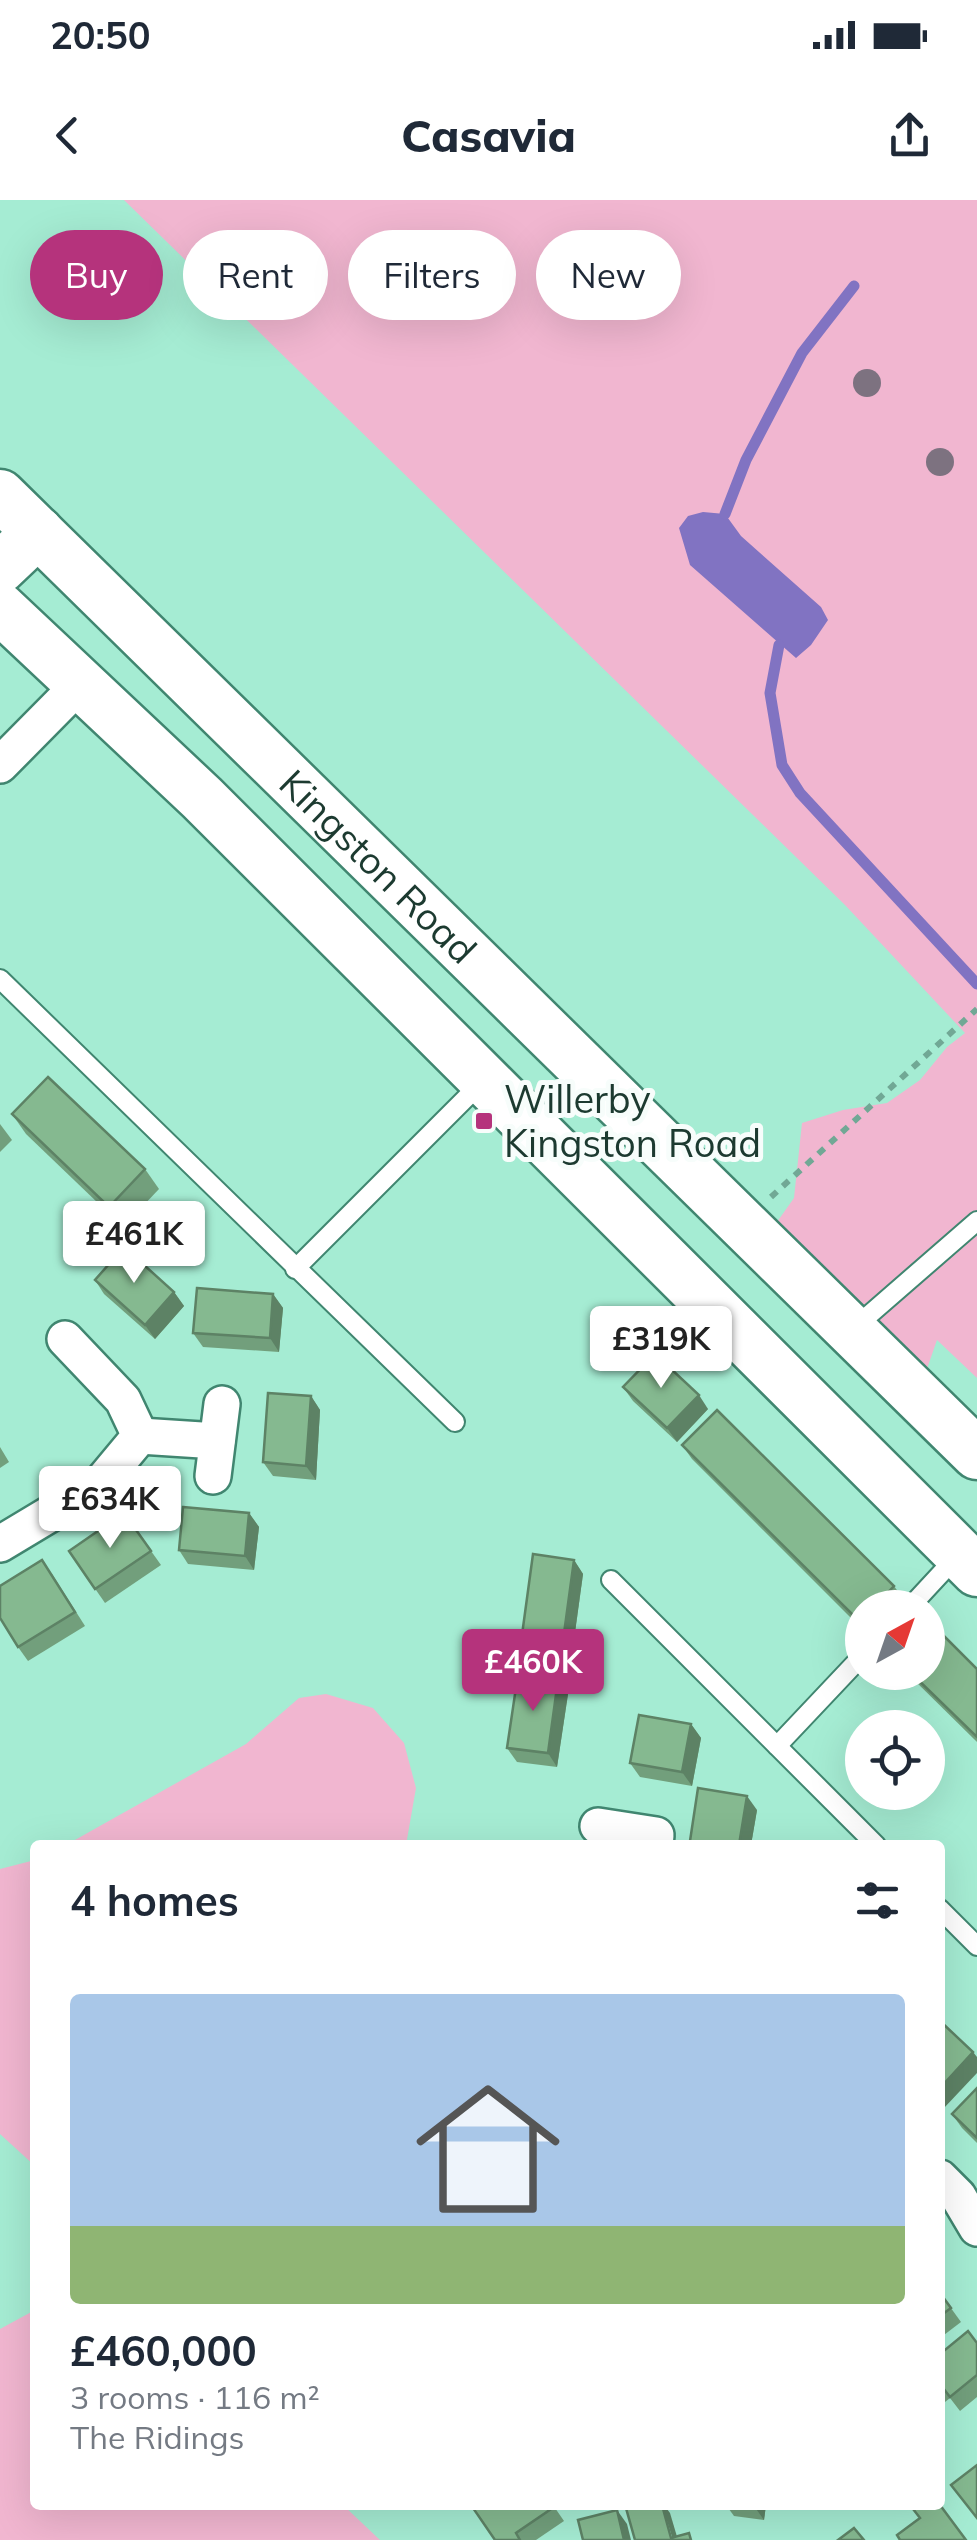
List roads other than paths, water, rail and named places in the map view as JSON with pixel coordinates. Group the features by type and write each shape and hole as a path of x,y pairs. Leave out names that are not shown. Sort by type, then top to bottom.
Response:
{"street":[{"name":"Kingston Road","path":"0,495 977,1454"},
{"path":"0,568 38,532"},
{"name":"Kingston Road","path":"0,608 190,788 968,1563"},
{"path":"0,765 79,685"},
{"path":"190,788 244,734"},
{"path":"64,1339 123,1400 140,1436 215,1458 222,1404"},
{"path":"0,1544 100,1484 140,1436"},
{"path":"598,1826 656,1835 656,1840"},
{"path":"945,2183 958,2196 977,2228"}],"lane":[{"path":"0,978 455,1422"},
{"path":"295,1269 484,1079"},
{"path":"850,1332 977,1220"},
{"path":"933,1590 968,1563"},
{"path":"611,1580 871,1840"},
{"path":"777,1746 845,1674"},
{"path":"945,1914 977,1946"}],"waterway":[{"path":"725,514 746,460 802,353 854,286"},
{"path":"779,645 770,693 782,765 800,793 977,984"}],"place":[{"name":"Willerby Kingston Road","path":"484,1121"}]}
